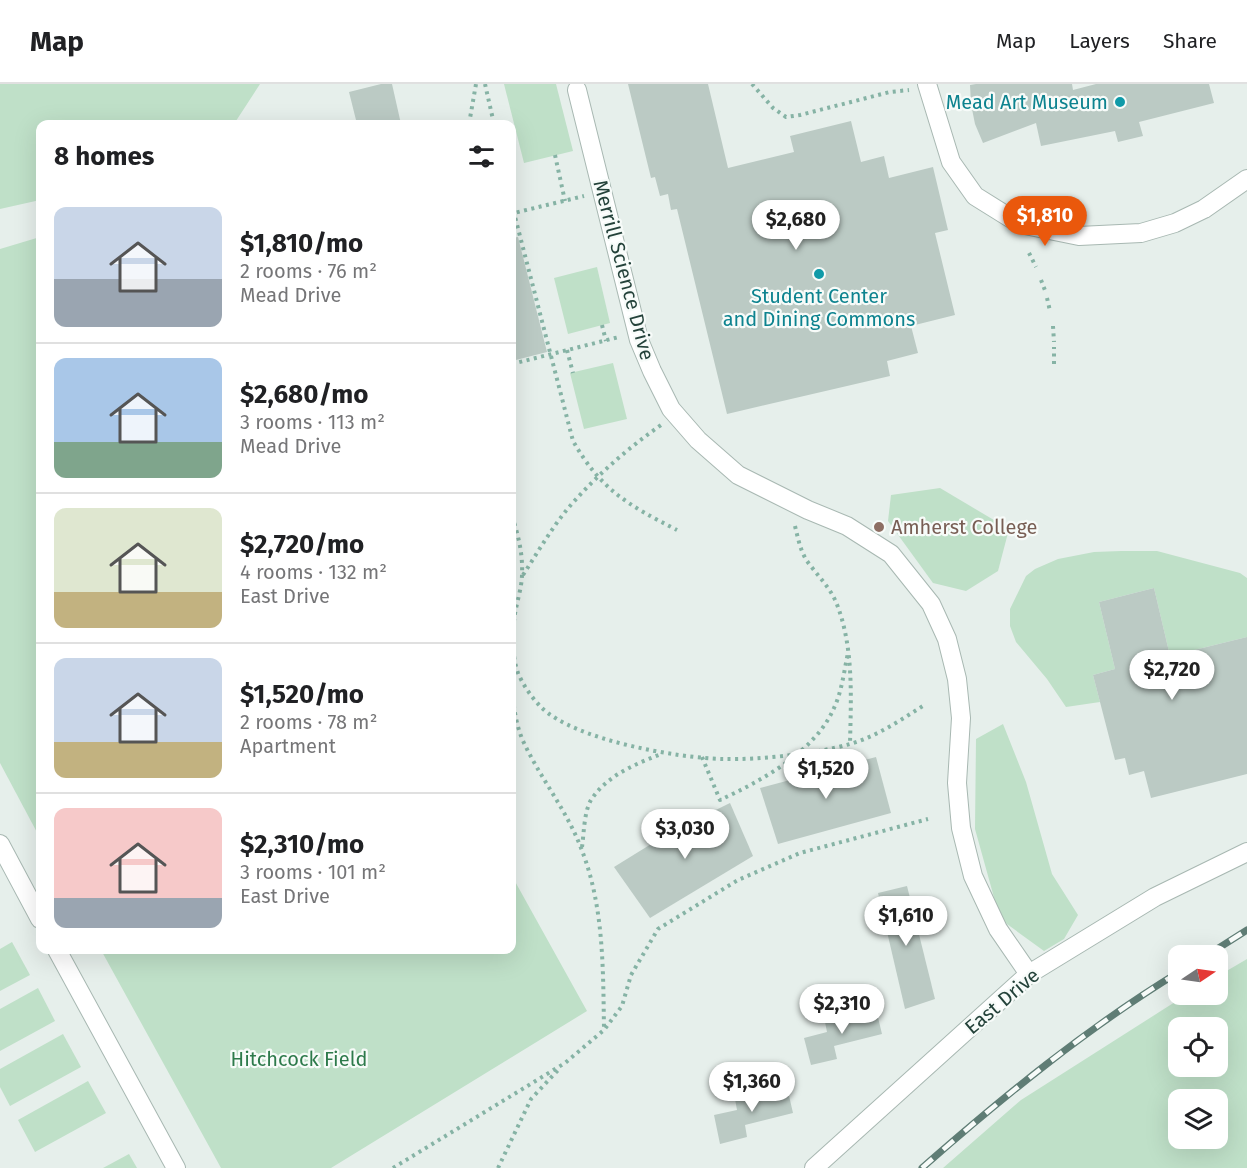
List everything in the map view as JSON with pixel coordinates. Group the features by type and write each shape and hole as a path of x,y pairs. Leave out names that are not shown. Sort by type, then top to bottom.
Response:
{"street":[{"path":"928,86 951,162 975,196 1020,224 1079,236 1142,233 1175,223 1204,209 1247,179"},
{"name":"Merrill Science Drive","path":"578,90 639,340 671,409 698,440 738,475 807,510 847,526 891,554 931,604 946,639 957,679 961,718 957,783 961,828 968,857 998,929 1029,974"},
{"path":"0,844 36,912"},
{"name":"East Drive","path":"814,1168 1029,974 1155,897 1247,852"},
{"path":"59,954 176,1168"}],"path":[{"path":"470,120 476,84"},
{"path":"485,84 493,120"},
{"path":"752,84 773,108 786,117 890,92 928,86"},
{"path":"516,212 564,201 555,155"},
{"path":"516,225 573,441 585,463 606,487 633,508 677,530"},
{"path":"1029,253 1036,267"},
{"path":"1041,280 1046,292"},
{"path":"1047,298 1050,311"},
{"path":"516,363 608,340 602,325"},
{"path":"1053,326 1054,364"},
{"path":"567,350 573,373"},
{"path":"522,576 569,507 597,477 645,436"},
{"path":"795,522 803,553 823,579 836,603 848,653 850,744"},
{"path":"516,532 521,552 522,576 516,607"},
{"path":"702,757 720,800 757,783 780,769 821,730 834,708 848,653"},
{"path":"516,660 518,672 542,708 560,720 619,744 662,753 723,759 798,753 850,744 877,734 926,704"},
{"path":"516,717 523,742 581,848 599,916 603,954 604,1030"},
{"path":"581,848 590,801 609,780 635,764 662,753"},
{"path":"498,1168 531,1099 565,1063 604,1030 622,1006 631,975 658,929 738,880 800,853 928,819"},
{"path":"393,1168 565,1063"}],"green space":[{"path":"0,84 260,84 237,120 36,120 36,201 0,209"},
{"path":"504,84 556,84 573,151 524,163 516,131 516,120 513,120"},
{"path":"36,238 36,830 0,763 0,249"},
{"path":"597,267 610,323 568,334 554,278"},
{"path":"613,363 627,419 584,429 570,373"},
{"path":"940,488 1009,529 998,571 966,591 933,583 888,521 891,495"},
{"path":"1157,551 1240,573 1247,578 1247,637 1170,656 1154,588 1099,602 1115,669 1093,675 1100,702 1066,707 1047,679 1016,642 1010,626 1010,609 1026,576 1035,569 1058,559 1094,552"},
{"path":"1003,724 1026,782 1052,874 1078,915 1064,939 1044,951 1000,919 975,829 976,739"},
{"name":"Hitchcock Field","path":"516,883 587,1011 331,1168 221,1168 103,954 516,954"},
{"path":"12,942 30,975 0,991 0,949"},
{"path":"1247,959 1247,1168 943,1168 1021,1100 1170,1005 1228,1005 1228,970"},
{"path":"38,988 55,1021 0,1051 0,1009"},
{"path":"63,1034 81,1067 10,1106 0,1087 0,1069"},
{"path":"88,1081 106,1113 35,1152 18,1120"},
{"path":"129,1154 137,1168 103,1168"}],"building":[{"path":"381,84 392,84 400,120 356,120 349,92"},
{"name":"Student Center and Dining Commons","path":"628,84 708,84 728,168 794,152 790,136 851,121 861,162 884,156 889,178 933,167 948,230 935,233 955,315 911,326 918,353 887,361 890,376 727,414 677,209 671,210 668,194 660,196 655,177 651,178"},
{"path":"1072,84 1073,90 1096,84 1209,84 1214,103 1139,122 1143,136 1118,142 1115,131 1041,146 1036,123 983,143 975,124 971,104 970,85"},
{"path":"516,237 518,237 547,352 516,360"},
{"path":"1154,588 1170,656 1247,637 1247,774 1151,798 1144,771 1129,775 1125,758 1115,760 1093,675 1115,669 1099,602"},
{"path":"876,757 891,813 778,844 760,788"},
{"path":"730,803 753,856 650,918 614,867 669,833"},
{"path":"907,886 935,999 905,1009 878,893"},
{"path":"876,1009 882,1034 834,1046 837,1059 811,1065 804,1038 827,1032 825,1022"},
{"path":"787,1087 793,1113 745,1125 747,1137 720,1144 714,1115 737,1110 735,1099"}],"railway":[{"path":"1223,945 1247,930"},
{"path":"922,1168 1046,1064 1111,1016 1168,979"}],"place":[{"name":"Mead Art Museum","path":"1120,102"},
{"name":"Student Center and Dining Commons","path":"819,274"},
{"name":"Amherst College","path":"879,527"}]}
